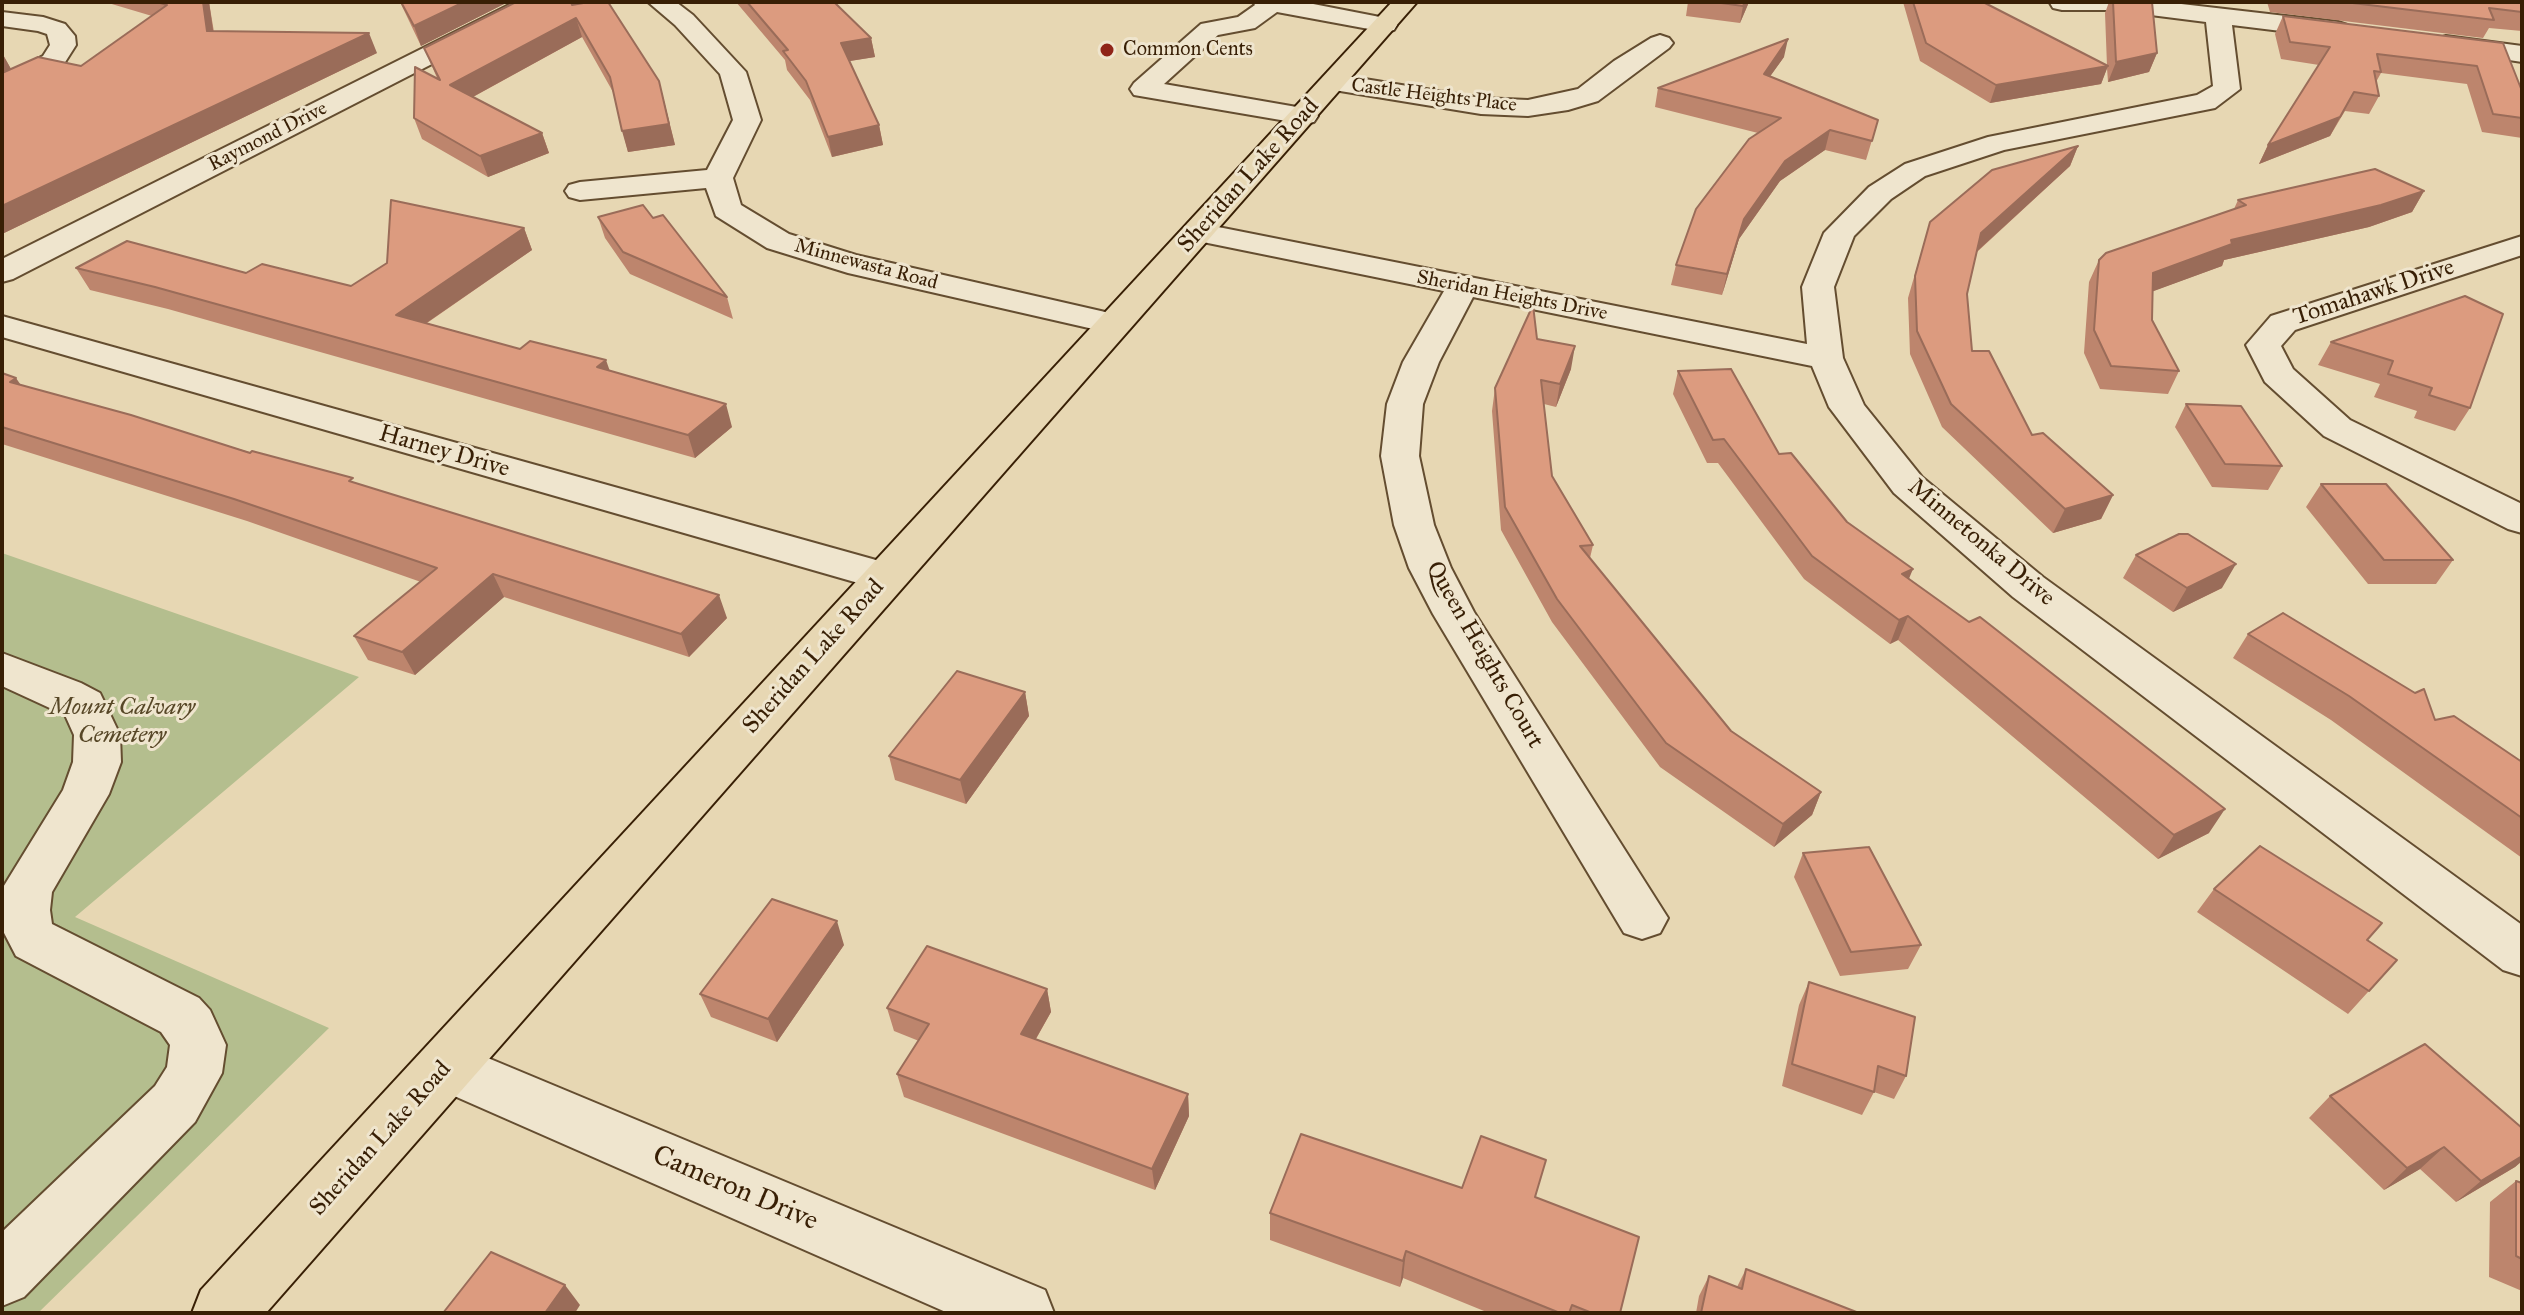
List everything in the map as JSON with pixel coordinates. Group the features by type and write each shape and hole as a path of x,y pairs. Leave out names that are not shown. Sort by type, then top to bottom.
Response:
{"main road":[{"name":"Sheridan Lake Road","path":"224,1313 1395,13"}],"street":[{"name":"Raymond Drive","path":"2,272 534,2"},
{"path":"580,191 718,178 747,120 733,72 684,20 660,2"},
{"path":"1304,116 1143,89 1210,29 1246,23 1268,3 1395,13"},
{"path":"2062,3 2111,3 2355,33"},
{"name":"Minnetonka Drive","path":"2218,15 2227,89 2205,102 1998,143 1915,170 1880,193 1840,233 1818,287 1826,358 1847,407 1908,485 1932,506 2028,587 2522,954"},
{"path":"2,19 43,24 56,29 62,36 63,45 53,61 2,88"},
{"path":"2416,40 2522,54"},
{"name":"Castle Heights Place","path":"1334,82 1481,106 1539,106 1588,95 1660,43"},
{"name":"Minnewasta Road","path":"718,178 727,210 778,241 848,263 1115,324"},
{"name":"Sheridan Heights Drive","path":"1198,232 1826,358"},
{"name":"Tomahawk Drive","path":"2522,245 2283,323 2263,345 2278,374 2337,428 2522,520"},
{"name":"Queen Heights Court","path":"1463,286 1421,362 1405,404 1400,456 1414,525 1430,568 1454,614 1642,918"},
{"name":"Harney Drive","path":"2,326 886,577"},
{"path":"2,669 65,694 84,705 97,735 97,762 85,794 27,890 24,910 27,927 35,941 180,1015 191,1027 198,1045 194,1073 175,1104 2,1275"},
{"name":"Cameron Drive","path":"447,1066 1022,1313"}],"green space":[{"name":"Mount Calvary Cemetery","path":"2,553 359,677 75,917 329,1028 38,1313 2,1313"}],"building":[{"path":"157,2 203,2 207,31 369,33 2,206 2,73 38,57 81,66 167,5"},
{"path":"401,2 464,2 414,26"},
{"path":"516,2 571,2 572,5 608,2 659,81 669,124 622,131 610,77 576,18 450,85 542,133 480,156 414,118 415,67 440,80 424,48"},
{"path":"747,2 834,2 871,38 841,43 879,125 828,137 806,81 783,51 788,50"},
{"path":"1714,2 1745,2 1743,6"},
{"path":"1913,2 1983,2 2108,66 1996,85 1926,43"},
{"path":"2113,2 2152,2 2157,53 2116,62"},
{"path":"2344,2 2522,2 2522,12 2489,8 2494,20"},
{"path":"2283,16 2503,43 2522,91 2522,118 2493,114 2477,66 2377,54 2381,72 2374,71 2379,96 2354,92 2340,117 2268,145 2330,47 2290,42"},
{"path":"1788,39 1764,74 1878,120 1872,141 1830,130 1785,161 1744,219 1727,274 1676,265 1696,209 1749,139 1781,118 1658,88"},
{"path":"2078,146 1981,233 1967,294 1972,351 1989,351 2032,435 2043,433 2113,495 2065,509 1951,404 1917,331 1915,276 1930,222 1992,170"},
{"path":"2375,169 2424,191 2381,205 2231,240 2232,244 2153,273 2152,320 2179,371 2111,366 2094,330 2099,260 2106,253 2246,205 2238,200"},
{"path":"391,200 524,228 396,315 520,349 530,341 606,360 597,367 726,404 688,435 155,287 76,268 127,241 246,273 262,264 351,286 387,263"},
{"path":"643,205 653,218 663,215 727,297 623,252 598,217"},
{"path":"2465,296 2503,314 2470,408 2429,395 2432,388 2388,374 2393,361 2331,342"},
{"path":"1533,305 1537,339 1575,346 1560,384 1541,380 1552,476 1593,545 1580,546 1731,731 1821,792 1783,824 1666,743 1557,599 1505,507 1495,388"},
{"path":"1731,369 1779,454 1791,453 1847,522 1913,569 1902,574 1969,622 1980,617 2225,809 2174,835 1908,616 1899,620 1812,556 1724,439 1713,440 1678,371"},
{"path":"2,373 16,378 10,382 131,415 250,453 252,451 353,478 349,481 719,595 681,634 493,574 402,652 354,636 437,568 234,499 2,427"},
{"path":"2186,404 2241,406 2282,466 2225,464"},
{"path":"2321,484 2386,484 2453,560 2384,560"},
{"path":"2179,534 2188,534 2236,564 2187,588 2136,555"},
{"path":"2283,613 2415,693 2424,689 2435,720 2454,716 2522,762 2522,818 2349,696 2248,634"},
{"path":"957,671 1025,692 960,780 889,756"},
{"path":"2260,846 2382,923 2367,940 2397,960 2369,991 2214,889"},
{"path":"1869,847 1921,945 1851,952 1803,853"},
{"path":"772,899 837,921 768,1019 700,994"},
{"path":"927,946 1047,989 1021,1034 1188,1094 1152,1169 897,1074 929,1024 887,1008"},
{"path":"1809,982 1915,1017 1906,1076 1878,1066 1874,1092 1792,1064"},
{"path":"2425,1044 2522,1128 2522,1156 2481,1181 2444,1147 2407,1168 2330,1096"},
{"path":"1301,1134 1462,1188 1481,1136 1546,1160 1535,1197 1639,1237 1620,1313 1592,1313 1572,1305 1569,1313 1560,1313 1406,1251 1403,1261 1270,1213"},
{"path":"2516,1181 2522,1183 2522,1259 2516,1256"},
{"path":"491,1252 565,1285 545,1313 443,1313"},
{"path":"1746,1269 1859,1313 1701,1313 1709,1276 1742,1289"}],"place":[{"name":"Common Cents","path":"1107,50"}]}
